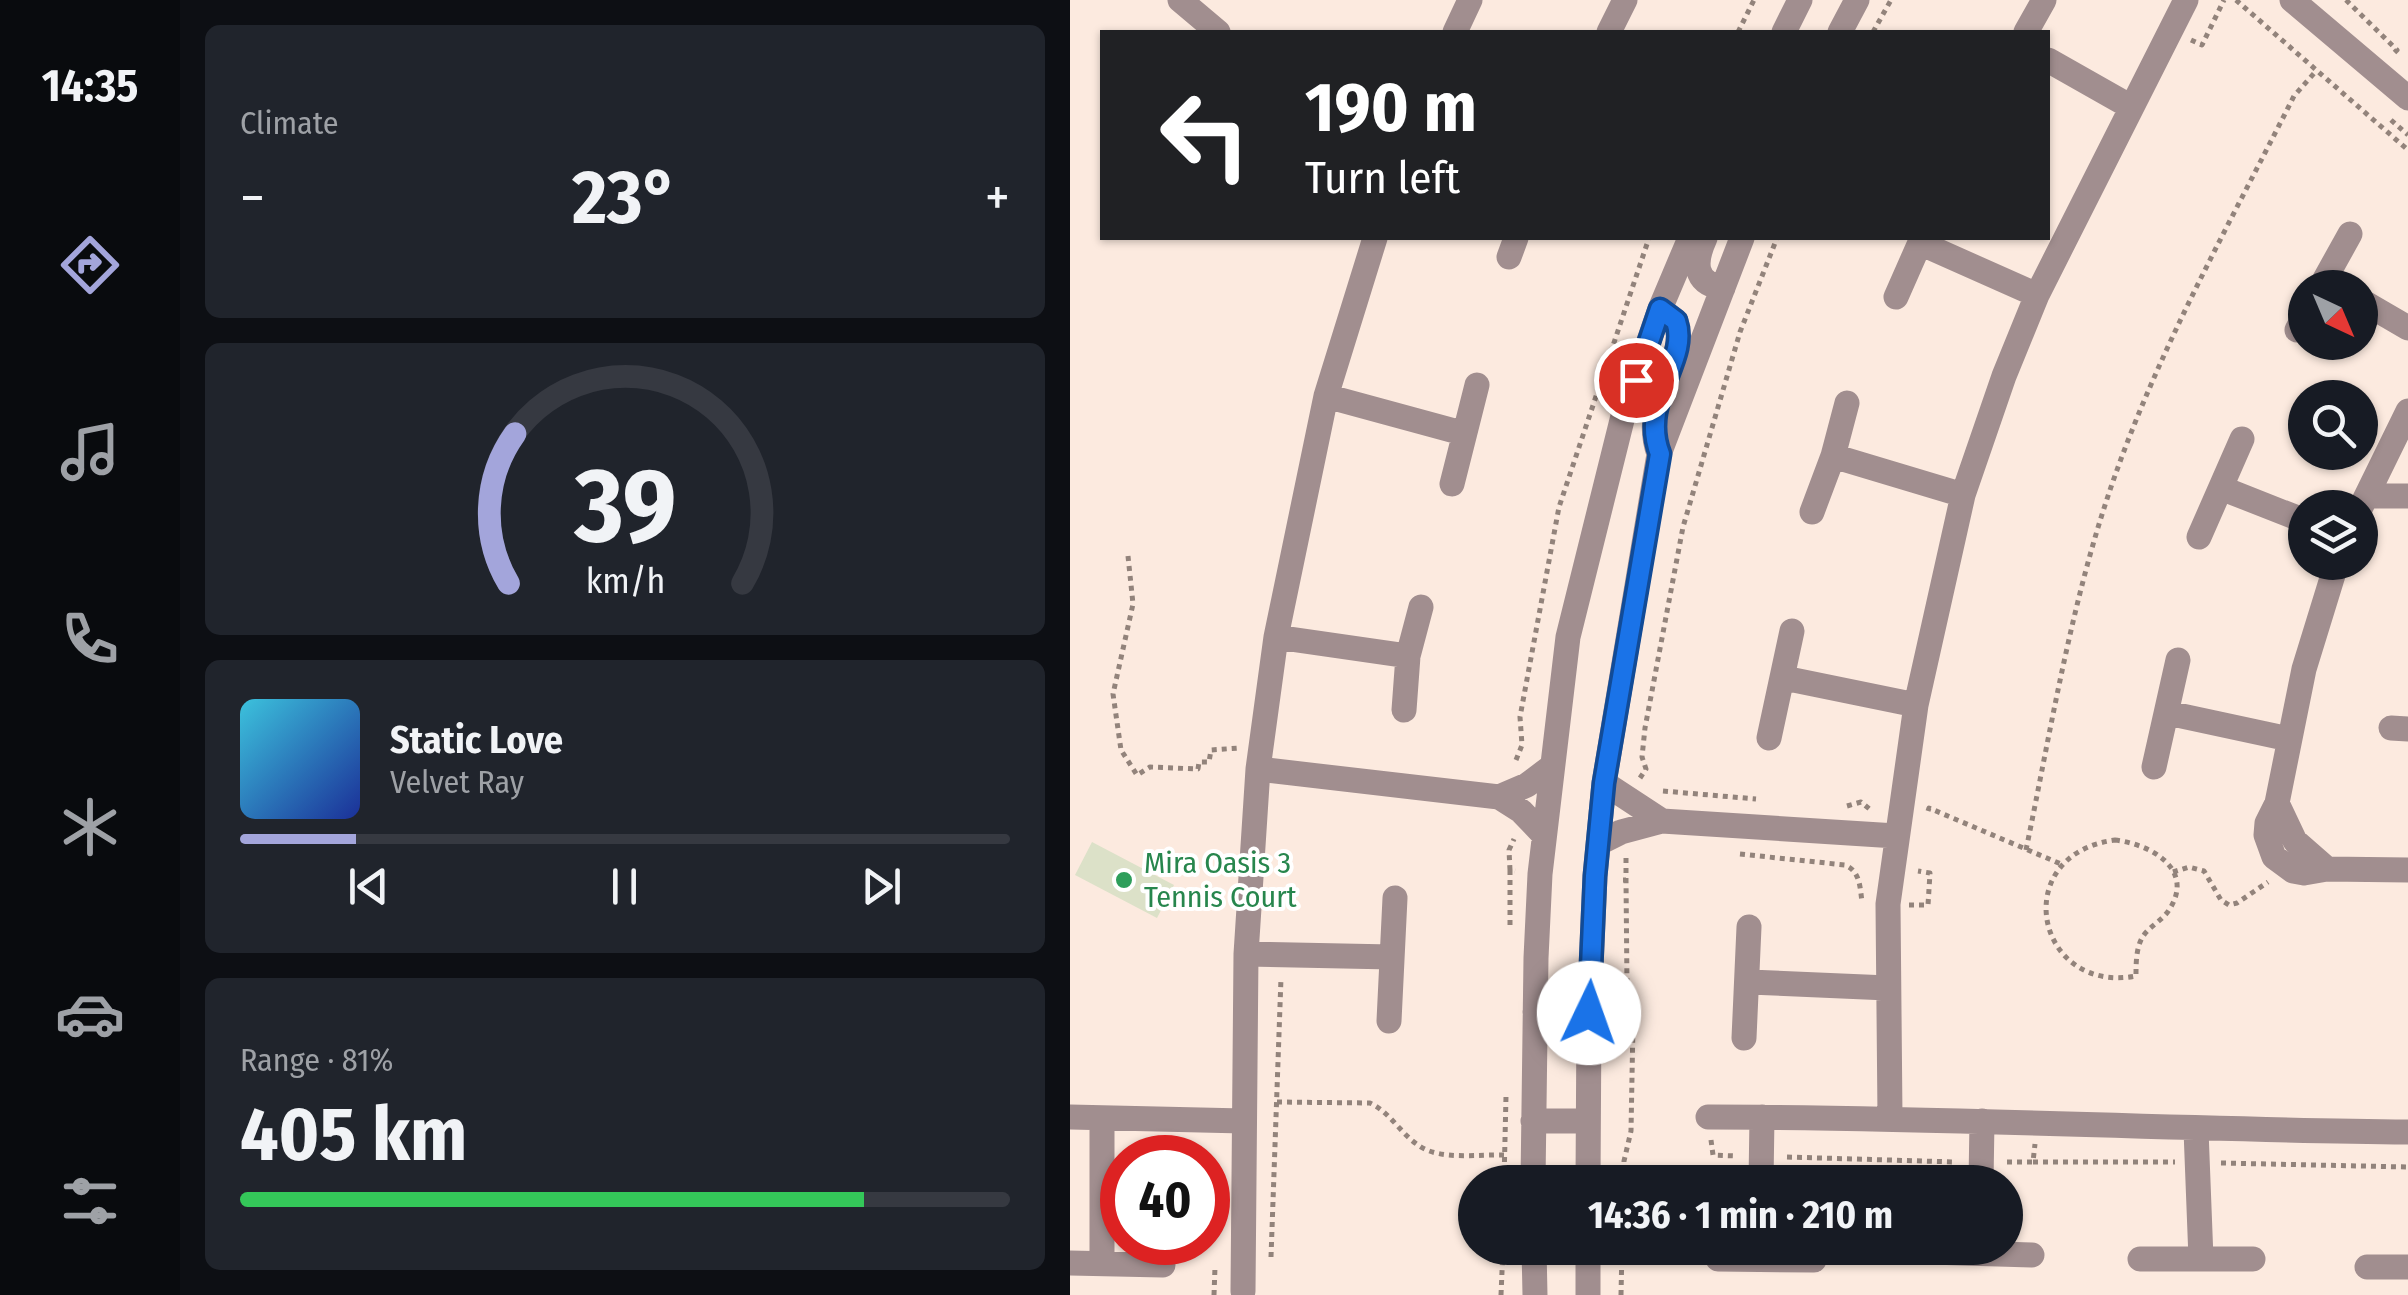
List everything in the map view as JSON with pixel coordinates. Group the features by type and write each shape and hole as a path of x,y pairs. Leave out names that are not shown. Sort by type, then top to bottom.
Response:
{"street":[{"path":"1180,0 1216,30"},
{"path":"1456,30 1470,0"},
{"path":"1785,30 1800,0"},
{"path":"1841,30 1857,0"},
{"path":"2027,30 2044,0"},
{"path":"1890,1117 1888,904 1916,705 1963,495 2037,295 2186,0"},
{"path":"2292,0 2408,98"},
{"path":"1610,30 1620,2"},
{"path":"2050,61 2131,106"},
{"path":"2334,270 2350,234"},
{"path":"1243,1291 1246,954 1259,758 1276,637 1326,396 1373,240"},
{"path":"1533,1165 1535,1012 1544,835 1568,637 1623,416 1660,309 1689,240"},
{"path":"1704,240 1696,267 1705,282 1723,288"},
{"path":"1588,1165 1589,1013 1604,783 1660,454 1741,240"},
{"path":"1896,297 1921,240 2037,295"},
{"path":"1660,309 1676,321 1679,337 1654,411 1654,440 1660,454"},
{"path":"2378,310 2408,328"},
{"path":"1452,484 1477,386"},
{"path":"1326,396 1462,433"},
{"path":"1812,512 1847,403"},
{"path":"2369,490 2408,411"},
{"path":"2199,536 2242,439"},
{"path":"1833,456 1963,495"},
{"path":"2221,488 2288,514"},
{"path":"2378,501 2408,496"},
{"path":"2331,580 2312,640 2278,803 2267,823 2266,835 2274,857 2282,865 2304,874 2327,869 2408,870"},
{"path":"1404,710 1408,656 1421,608"},
{"path":"1770,738 1792,632"},
{"path":"1276,637 1408,656"},
{"path":"2154,767 2178,660"},
{"path":"1784,678 1916,705"},
{"path":"2168,713 2289,739"},
{"path":"1259,758 1510,793 1552,767"},
{"path":"1604,783 1662,820"},
{"path":"1510,793 1520,812 1544,835"},
{"path":"1598,843 1662,820 1896,836"},
{"path":"1389,1021 1395,898"},
{"path":"1744,1038 1749,927"},
{"path":"1246,954 1392,958"},
{"path":"1749,982 1888,988"},
{"path":"1535,1012 1589,1013"},
{"path":"1708,1117 1890,1117 2196,1130 2408,1132"},
{"path":"1761,1165 1762,1117"},
{"path":"1070,1118 1244,1121"},
{"path":"1102,1118 1102,1135"},
{"path":"1533,1121 1588,1121"},
{"path":"1981,1165 1982,1121"},
{"path":"2196,1130 2201,1259"},
{"path":"2023,1253 2032,1254"},
{"path":"2140,1259 2253,1258"},
{"path":"1070,1263 1100,1263"},
{"path":"1534,1265 1534,1295"},
{"path":"1588,1265 1588,1295"},
{"path":"2367,1267 2408,1268"}],"path":[{"path":"1739,30 1754,0"},
{"path":"1874,30 1891,0"},
{"path":"2236,0 2408,150"},
{"path":"2026,850 2068,651 2117,472 2178,319 2294,96 2317,70"},
{"path":"1510,793 1509,770 1522,745 1520,717 1559,507 1648,240"},
{"path":"1626,799 1646,769 1642,757 1645,728 1682,527 1740,332 1776,240"},
{"path":"1128,556 1133,604 1113,694 1121,750 1136,774 1150,767 1198,769 1199,762 1209,762 1212,750 1259,758"},
{"path":"1926,824 1929,808 2060,864"},
{"path":"2115,840 2148,847 2166,862 2176,894 2167,914 2143,935 2136,976 2120,979 2091,975 2059,949 2047,911 2048,893 2060,864 2085,846 2115,840"},
{"path":"1738,854 1846,865 1853,868 1859,881 1862,905 1928,905 1930,872 1918,872 1920,856"},
{"path":"1624,1165 1631,1131 1633,1023 1627,986 1626,880"},
{"path":"1271,1256 1282,955"},
{"path":"1277,1102 1370,1103 1380,1107 1414,1143 1429,1152 1505,1155"},
{"path":"1708,1117 1712,1156 1744,1165"},
{"path":"2017,1165 2033,1162 2037,1124"},
{"path":"1502,1265 1502,1295"},
{"path":"1621,1295 1622,1265"}],"green space":[{"name":"Mira Oasis 3 Tennis Court","path":"1092,842 1174,885 1157,918 1075,875"}],"place":[{"name":"Mira Oasis 3 Tennis Court","path":"1124,880"}],"route":[{"path":"1589,1013 1604,783 1660,454 1652,426 1654,411 1679,337 1670,313 1660,309 1636,380"}]}
